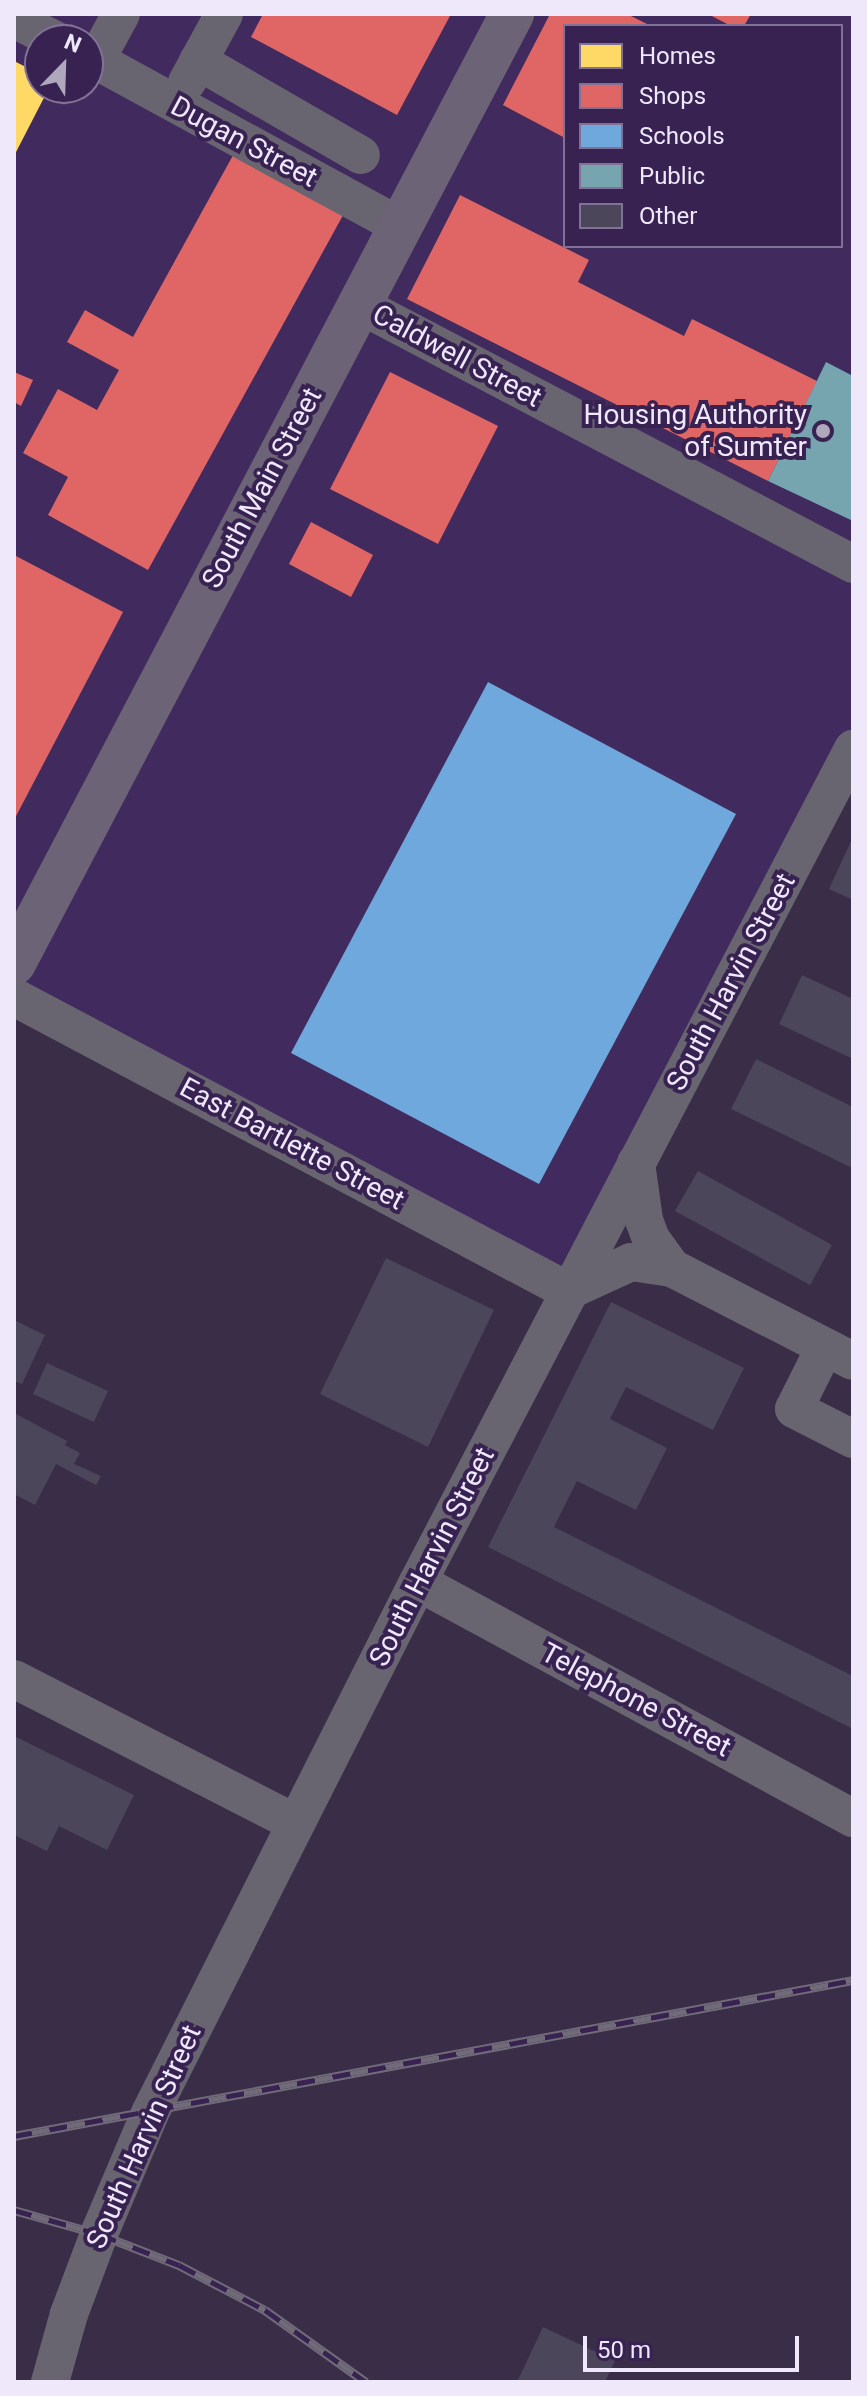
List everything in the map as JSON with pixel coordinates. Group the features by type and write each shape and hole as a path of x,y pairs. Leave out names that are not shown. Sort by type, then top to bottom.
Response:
{"main road":[{"name":"South Main Street","path":"14,963 512,14"}],"street":[{"path":"104,40 121,14"},
{"path":"175,106 224,14"},
{"path":"198,61 361,155"},
{"name":"Dugan Street","path":"104,65 400,226"},
{"name":"Caldwell Street","path":"358,304 853,564"},
{"name":"South Harvin Street","path":"50,2382 69,2314 119,2182 295,1823 636,1163 844,790 853,749"},
{"name":"East Bartlette Street","path":"14,997 568,1291"},
{"path":"636,1163 644,1220 651,1239 672,1268"},
{"path":"568,1291 631,1262 672,1268 839,1354 794,1409 853,1439"},
{"name":"Telephone Street","path":"418,1582 853,1818"},
{"path":"14,1679 295,1823"}],"shaded area":[{"path":"14,14 853,14 853,723 561,1267 14,983"}],"building: Homes":[{"path":"14,61 24,66 24,104 41,104 14,156"}],"building: Shops":[{"path":"263,14 451,14 397,115 251,37"},
{"path":"550,14 627,14 647,24 563,24 563,137 503,105"},
{"path":"708,14 751,14 745,24 727,24"},
{"path":"237,148 347,208 148,570 48,515 68,477 23,453 58,389 97,410 119,370 67,342 85,310 133,337"},
{"path":"460,195 589,260 578,282 684,336 692,319 817,381 768,481 407,299"},
{"path":"14,372 33,380 21,406 14,402"},
{"path":"390,372 498,426 438,544 330,489"},
{"path":"311,522 373,555 351,597 289,564"},
{"path":"14,555 123,612 14,820"}],"building: Schools":[{"path":"488,682 736,814 539,1184 291,1053"}],"building: Public":[{"name":"Housing Authority of Sumter","path":"826,362 853,376 853,521 768,481"}],"building: Other":[{"path":"853,837 853,900 829,889"},
{"path":"802,975 853,999 853,1059 779,1024"},
{"path":"756,1059 853,1107 852,1168 731,1109"},
{"path":"698,1171 832,1245 810,1285 675,1211"},
{"path":"386,1258 494,1310 428,1447 320,1394"},
{"path":"611,1302 744,1368 713,1430 626,1387 610,1419 667,1448 636,1510 577,1481 554,1527 853,1676 853,1729 488,1547"},
{"path":"14,1320 45,1335 22,1384 14,1381"},
{"path":"47,1363 108,1391 94,1422 33,1394"},
{"path":"14,1413 67,1441 65,1445 80,1453 74,1464 101,1476 96,1485 56,1464 35,1505 14,1494"},
{"path":"14,1736 134,1795 107,1850 59,1826 47,1851 14,1835"},
{"path":"543,2327 615,2361 605,2382 517,2382"}],"railway":[{"path":"14,2136 853,1980"},
{"path":"14,2210 99,2234 179,2265 265,2310 366,2382"}],"place":[{"name":"Housing Authority of Sumter","path":"823,431"}]}
